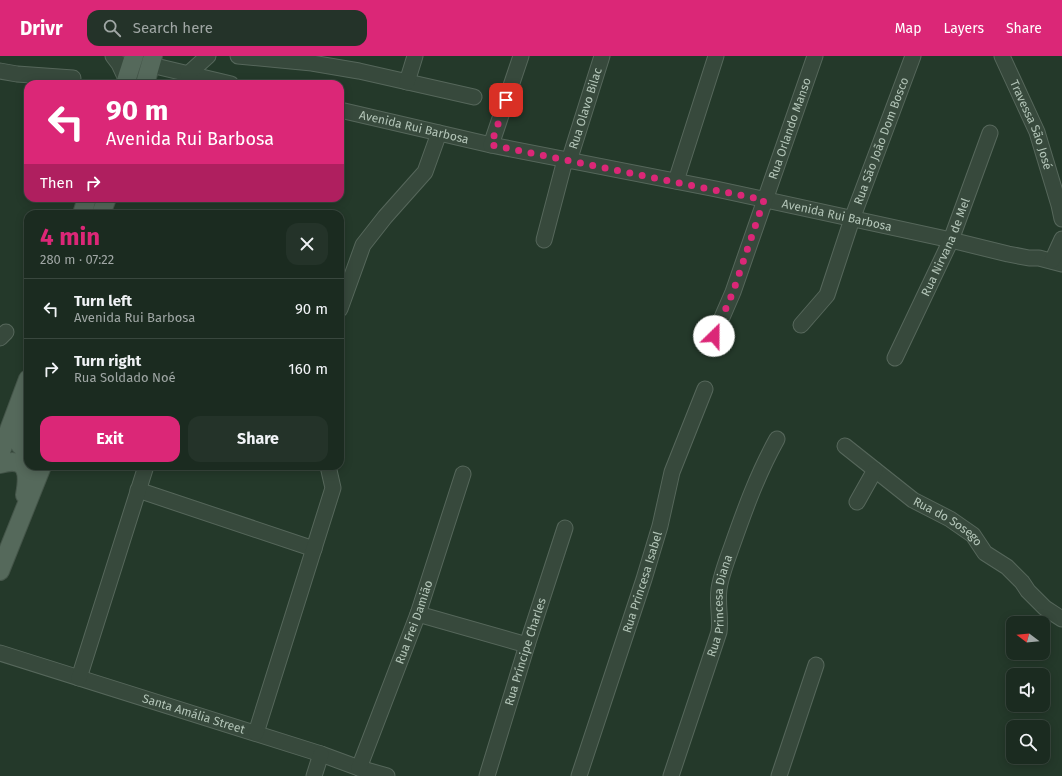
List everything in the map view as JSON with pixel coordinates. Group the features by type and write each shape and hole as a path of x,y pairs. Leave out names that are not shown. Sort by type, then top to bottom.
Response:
{"main road":[{"path":"127,80 134,56"},
{"path":"146,80 152,61"},
{"path":"0,454 24,390"},
{"path":"24,392 16,436 18,442 24,449"},
{"path":"0,464 7,462 21,465 24,467"},
{"path":"21,520 28,476 26,470"},
{"path":"0,571 40,470"}],"street":[{"path":"113,56 119,64 125,80"},
{"path":"188,74 208,56"},
{"path":"238,56 312,63 474,97"},
{"path":"407,82 415,56"},
{"path":"491,145 521,56"},
{"name":"Rua Olavo Bilac","path":"544,240 567,161 602,56"},
{"path":"676,182 716,56"},
{"name":"Rua Orlando Manso","path":"714,336 733,292 815,56"},
{"name":"Rua São João Dom Bosco","path":"801,325 826,295 852,220 913,56"},
{"name":"Travessa São José","path":"1002,56 1037,132 1059,205 1062,220"},
{"path":"152,61 188,74 214,80"},
{"path":"0,71 17,74 73,78"},
{"name":"Avenida Rui Barbosa","path":"344,111 491,145 764,200 951,240 1008,254 1057,262"},
{"path":"344,298 363,245 385,217 425,172 439,133"},
{"name":"Rua Nirvana de Mel","path":"895,358 951,240 990,133"},
{"path":"1057,262 1062,239"},
{"name":"Rua Princesa Isabel","path":"579,776 653,549 660,526 672,472 705,389"},
{"name":"Rua Princesa Diana","path":"671,776 719,632 720,623 718,606 720,581 743,513 760,472 777,439"},
{"name":"Rua do Sosego","path":"845,446 913,500 950,519 973,535 985,553 1007,567 1022,582 1028,592 1045,608 1062,619"},
{"path":"79,678 145,470"},
{"path":"256,733 333,488 329,470"},
{"path":"857,502 875,470"},
{"name":"Rua Frei Damião","path":"359,768 418,614 463,474"},
{"path":"138,490 314,549"},
{"name":"Rua Príncipe Charles","path":"487,776 527,645 566,528"},
{"path":"418,614 527,645"},
{"name":"Santa Amália Street","path":"0,653 256,733 387,776"},
{"path":"779,776 816,665"},
{"path":"314,776 322,754"}],"route":[{"path":"506,100 491,145 764,200 733,292 714,336"}]}
